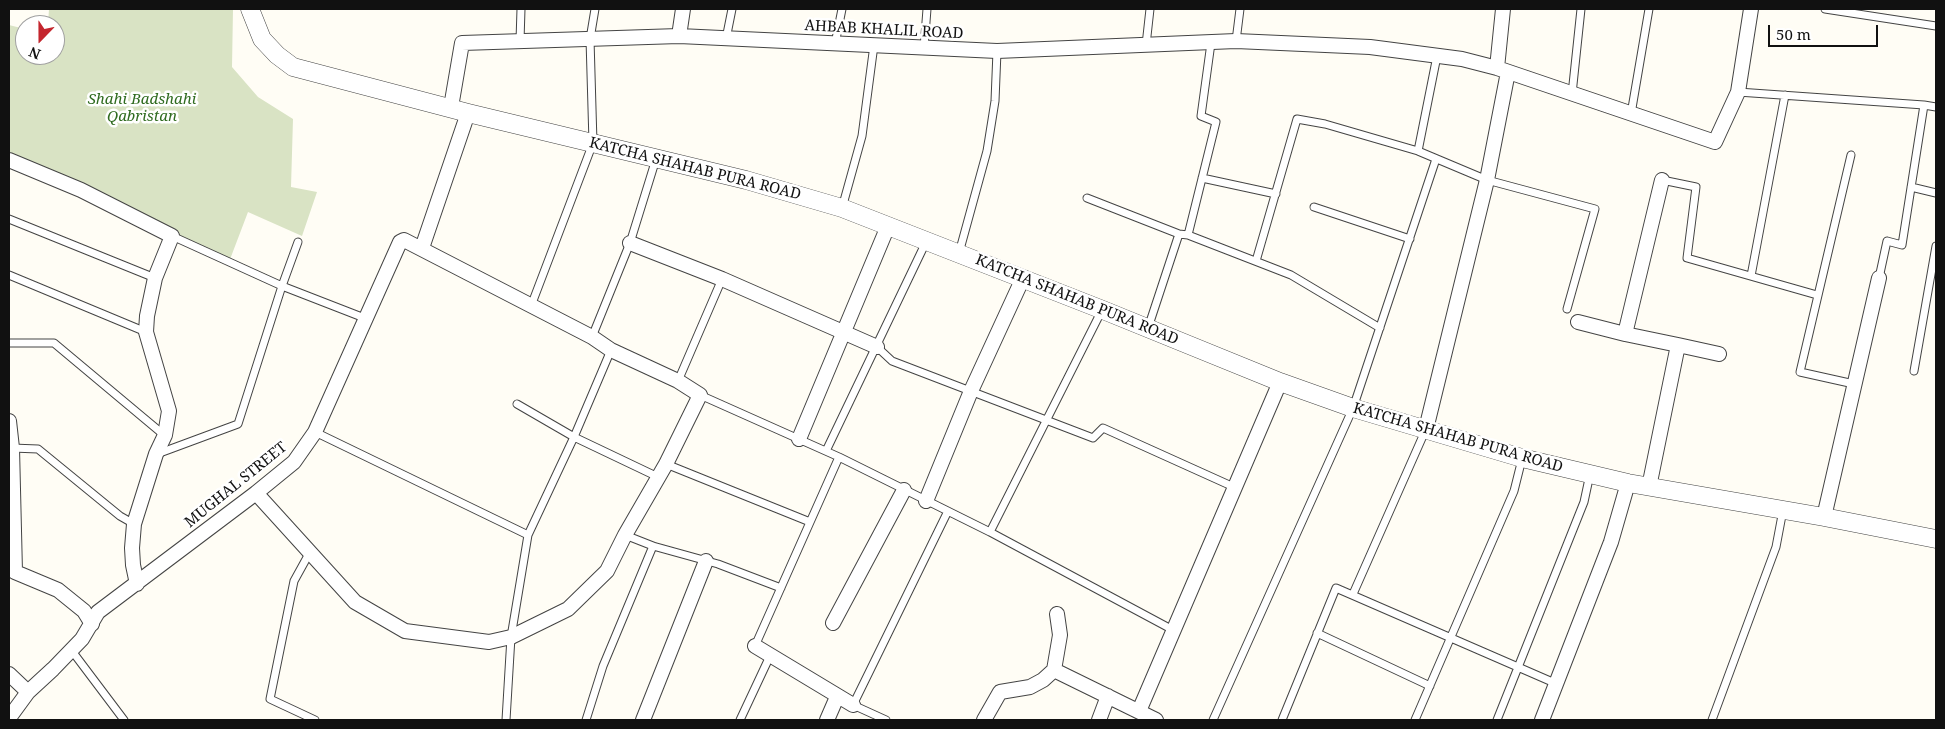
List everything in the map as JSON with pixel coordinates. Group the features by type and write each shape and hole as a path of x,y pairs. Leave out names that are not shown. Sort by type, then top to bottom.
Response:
{"street":[{"name":"KATCHA SHAHAB PURA ROAD","path":"250,9 262,39 277,55 293,67 468,113 746,180 842,208 927,240 1280,382 1353,408 1522,458 1628,483 1824,516 1936,539"},
{"path":"679,36 683,9"},
{"path":"1426,429 1487,180 1503,70 1503,9"},
{"path":"1738,92 1752,9"},
{"name":"AHBAB KHALIL ROAD","path":"451,107 462,43 679,36 997,51 1236,42 1370,48 1462,59 1503,70 1715,142 1738,92"},
{"path":"256,493 356,602 406,631 489,642 511,637 568,609 608,571 625,535 666,464 700,395 678,381 611,350 592,338 530,307 422,248 468,113"},
{"path":"9,160 81,190 172,236 156,278 147,316 146,332 168,411 165,435 156,454 134,524 132,548 137,584"},
{"path":"1625,334 1662,180"},
{"path":"799,439 888,226"},
{"name":"MUGHAL STREET","path":"9,718 28,692 72,651 95,618 294,462 315,432 400,242 404,240 422,248"},
{"path":"630,242 722,279 877,347"},
{"path":"926,501 971,391 1022,278"},
{"path":"1824,516 1879,278"},
{"path":"1578,322 1719,354"},
{"path":"1649,487 1678,345"},
{"path":"1139,711 1280,382"},
{"path":"9,420 12,448 11,571 58,590 95,618"},
{"path":"1542,720 1611,542 1628,483"},
{"path":"833,623 904,490"},
{"path":"643,720 706,561"},
{"path":"984,720 1000,692 1030,687 1043,680 1054,670 1060,635 1057,614"},
{"path":"754,646 853,705"},
{"path":"1054,670 1156,720"},
{"path":"9,674 28,692"},
{"path":"1099,720 1108,696"},
{"path":"827,720 837,697"}],"lane":[{"path":"520,41 521,9"},
{"path":"530,307 593,143 590,39 595,9"},
{"path":"726,39 732,9"},
{"path":"835,44 842,9"},
{"path":"924,48 927,9"},
{"path":"1146,45 1150,9"},
{"path":"1236,42 1240,9"},
{"path":"1572,94 1582,9"},
{"path":"1631,114 1649,9"},
{"path":"1825,9 1936,26"},
{"path":"1188,235 1216,122 1201,116 1211,43"},
{"path":"842,208 862,136 874,45"},
{"path":"959,253 987,151 995,100 997,51"},
{"path":"1418,151 1436,56"},
{"path":"1738,92 1936,107"},
{"path":"1751,276 1786,96"},
{"path":"1879,278 1886,241 1902,245 1924,105"},
{"path":"1256,261 1297,119 1325,124 1418,151 1487,180 1595,209 1567,309"},
{"path":"1851,154 1800,372 1854,384"},
{"path":"592,338 630,242 657,158"},
{"path":"1213,720 1353,408 1436,159"},
{"path":"1202,178 1276,194"},
{"path":"1662,180 1696,187 1687,258 1817,295"},
{"path":"1911,187 1936,193"},
{"path":"1087,198 1291,275 1380,328"},
{"path":"1314,207 1410,239"},
{"path":"9,220 156,278"},
{"path":"1148,328 1179,234"},
{"path":"172,236 282,286 367,319"},
{"path":"826,452 927,240"},
{"path":"156,454 238,424 298,242"},
{"path":"1914,371 1936,246"},
{"path":"9,275 146,332"},
{"path":"678,381 722,279"},
{"path":"990,532 1103,310"},
{"path":"9,343 54,343 165,435"},
{"path":"877,347 892,361 1094,438 1103,428 1236,488"},
{"path":"506,720 511,637 528,535 574,437 611,350"},
{"path":"700,395 799,439 948,511 1173,630"},
{"path":"517,404 574,437 658,477"},
{"path":"1353,594 1426,429"},
{"path":"315,432 528,535"},
{"path":"12,448 38,449 120,516 134,524"},
{"path":"754,646 839,458"},
{"path":"1415,720 1514,492 1522,458"},
{"path":"666,464 810,522"},
{"path":"1497,720 1584,502 1590,474"},
{"path":"1712,720 1776,547 1783,510"},
{"path":"886,720 853,705 948,511"},
{"path":"625,535 781,588"},
{"path":"586,720 603,666 654,546"},
{"path":"310,552 294,581 270,699 315,720"},
{"path":"1282,720 1336,588 1557,684"},
{"path":"1318,633 1430,686"},
{"path":"72,651 124,720"},
{"path":"740,720 770,656"}],"green space":[{"name":"Shahi Badshahi Qabristan","path":"49,9 233,9 232,67 258,97 293,119 291,187 317,192 302,236 248,212 229,262 9,160 9,25 15,26 15,65 65,65 65,15 49,15"}]}
